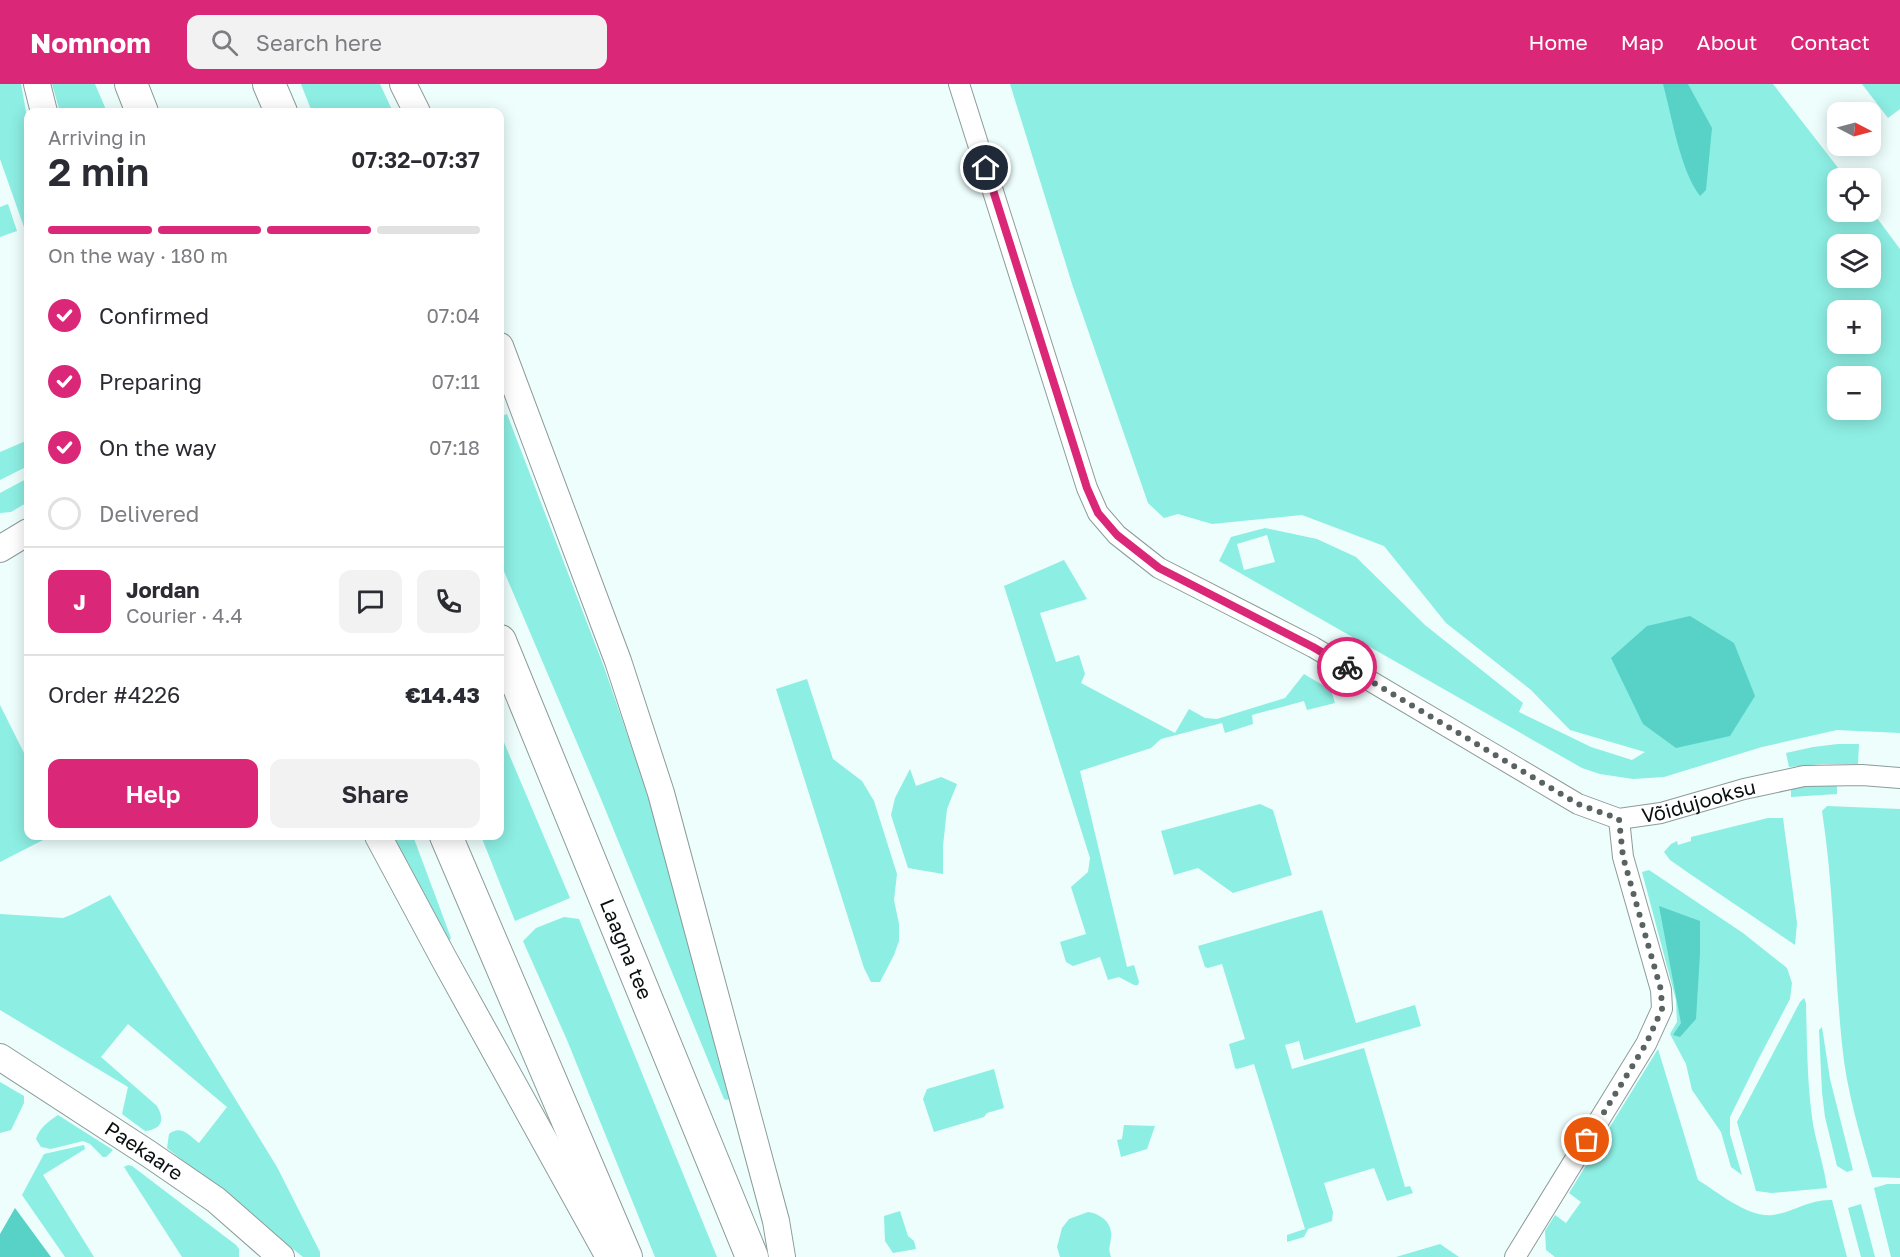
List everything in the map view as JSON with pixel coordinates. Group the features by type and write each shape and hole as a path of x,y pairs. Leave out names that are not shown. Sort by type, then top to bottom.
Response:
{"main road":[{"path":"130,84 140,108"},
{"path":"269,84 279,108"},
{"name":"Laagna tee","path":"504,651 752,1257"},
{"path":"448,840 626,1257"}],"street":[{"path":"38,84 43,108"},
{"path":"403,84 415,108"},
{"name":"Võidujooksu","path":"959,84 1087,488 1098,513 1117,535 1159,568 1313,647 1578,804 1619,819 1660,813 1744,789 1804,776 1862,775 1900,778"},
{"path":"504,357 618,661 661,793 777,1221 782,1257"},
{"path":"0,549 24,534"},
{"path":"1515,1257 1646,1044 1662,1009 1661,990 1623,857 1619,819"},
{"path":"380,840 609,1257"},
{"name":"Paekaare","path":"0,1057 216,1200 281,1257"}],"shaded area":[{"path":"0,84 21,84 25,108 24,227 0,159"},
{"path":"52,84 95,84 105,108 59,108"},
{"path":"301,84 380,84 391,108 310,108"},
{"path":"1010,84 1773,84 1838,168 1827,168 1827,222 1880,222 1900,249 1900,733 1837,730 1762,747 1664,777 1633,779 1600,774 1582,768 1219,561 1231,537 1265,528 1317,539 1356,557 1425,625 1523,703 1519,712 1591,747 1632,760 1645,752 1570,730 1531,690 1446,623 1384,546 1302,515 1212,524 1178,514 1164,518 1148,503 1073,287","holes":["1267,535 1275,562 1244,570 1237,544"]},
{"path":"1663,84 1688,84 1712,128 1706,190 1700,196 1682,158"},
{"path":"1862,84 1900,84 1900,109 1888,118 1881,109 1881,102 1876,102"},
{"path":"8,204 17,231 0,237 0,207"},
{"path":"507,414 604,667 639,769 670,865 730,1099 724,1099 601,799 504,571 504,415"},
{"path":"24,442 24,468 0,480 0,452"},
{"path":"24,480 24,504 11,512 0,513 0,493"},
{"path":"1064,560 1087,599 1040,613 1056,662 1079,655 1085,674 1081,683 1175,733 1189,709 1205,718 1217,719 1285,698 1304,674 1331,690 1335,703 1307,710 1304,701 1252,715 1253,724 1225,733 1222,723 1161,739 1151,748 1080,771 1127,967 1134,965 1138,985 1119,977 1108,980 1100,957 1073,966 1066,962 1060,942 1086,934 1071,887 1088,872 1090,858 1004,586"},
{"path":"1690,616 1734,643 1755,696 1730,736 1676,748 1643,724 1611,658 1647,626"},
{"path":"807,679 833,759 862,781 874,801 897,874 894,900 899,924 899,941 880,982 871,982 864,968 776,689"},
{"path":"0,705 24,753 24,840 43,840 0,862"},
{"path":"504,742 570,898 515,921 483,840 504,840"},
{"path":"1838,744 1859,744 1858,764 1789,767 1786,753"},
{"path":"910,769 916,786 941,777 957,784 947,809 943,874 908,868 891,815 895,798"},
{"path":"1837,785 1837,794 1791,797 1791,787"},
{"path":"1260,804 1273,810 1292,875 1233,893 1198,868 1174,875 1161,831"},
{"path":"1827,806 1900,809 1900,1178 1872,1177 1847,1078 1839,1015 1829,869 1822,811"},
{"path":"1768,818 1783,818 1797,923 1795,945 1670,860 1664,852 1677,841 1678,845 1691,841 1691,837"},
{"path":"391,840 414,840 451,938 447,945"},
{"path":"1649,870 1743,933 1787,968 1792,983 1790,999 1730,1117 1730,1134 1742,1175 1731,1167 1721,1132 1692,1090 1686,1064 1670,1034 1677,1022 1676,1000 1642,872"},
{"path":"110,895 277,1167 320,1252 320,1257 303,1257 167,1148 169,1134 177,1130 185,1132 199,1143 227,1107 128,1024 101,1057 157,1106 161,1120 158,1126 151,1130 145,1131 122,1114 128,1087 0,1010 0,914 63,918"},
{"path":"1659,906 1700,921 1696,1019 1680,1037 1673,1035 1681,1023"},
{"path":"1322,910 1356,1023 1415,1005 1421,1026 1304,1060 1299,1041 1285,1045 1292,1069 1364,1048 1405,1187 1410,1186 1413,1193 1387,1201 1374,1168 1324,1183 1333,1212 1332,1221 1308,1229 1304,1237 1287,1242 1287,1235 1305,1229 1254,1064 1235,1068 1229,1044 1245,1039 1222,964 1205,967 1198,946"},
{"path":"564,917 579,919 717,1257 655,1257 567,1040 523,941 536,928"},
{"path":"1804,998 1811,1109 1827,1188 1772,1193 1756,1191 1737,1122"},
{"path":"1822,1027 1830,1079 1853,1170 1847,1172 1837,1166 1825,1117 1819,1030"},
{"path":"1658,1049 1698,1180 1734,1204 1763,1215 1773,1215 1816,1202 1832,1200 1847,1257 1555,1257 1546,1250 1545,1231 1555,1215 1566,1223 1581,1202 1569,1193"},
{"path":"994,1069 1004,1108 987,1113 984,1117 934,1132 923,1099 927,1089"},
{"path":"0,1082 24,1096 24,1103 11,1130 0,1133"},
{"path":"58,1115 113,1150 103,1157 90,1144 83,1141 51,1149 41,1147 36,1139 40,1131"},
{"path":"1124,1125 1155,1126 1147,1149 1121,1157 1117,1140 1122,1139"},
{"path":"84,1145 85,1149 43,1175 94,1257 65,1257 22,1195 44,1154"},
{"path":"128,1165 236,1245 239,1249 239,1257 182,1257 124,1167"},
{"path":"1887,1184 1900,1184 1900,1257 1891,1257 1874,1188"},
{"path":"1861,1204 1875,1257 1861,1257 1848,1208"},
{"path":"15,1208 51,1257 0,1257 0,1234"},
{"path":"900,1211 908,1236 914,1241 916,1249 893,1253 885,1241 884,1216"},
{"path":"1088,1212 1102,1217 1108,1224 1111,1233 1109,1249 1111,1257 1060,1257 1057,1247 1062,1228 1069,1219"},
{"path":"1440,1244 1459,1257 1396,1257"}],"way so far":[{"path":"1347,667 1578,804 1619,819 1623,857 1661,990 1662,1009 1646,1044 1587,1140"}],"route":[{"path":"986,168 1087,488 1098,513 1131,548 1159,568 1313,647 1347,667"}]}
